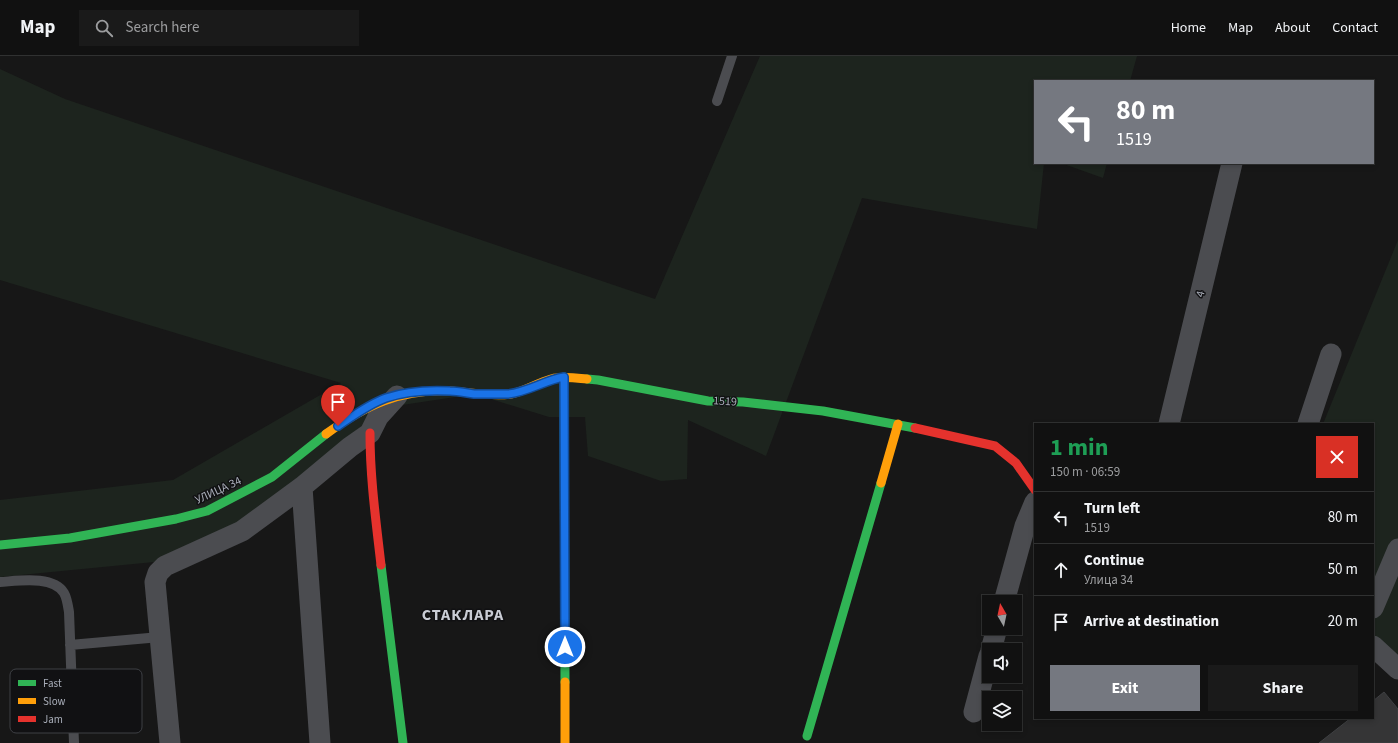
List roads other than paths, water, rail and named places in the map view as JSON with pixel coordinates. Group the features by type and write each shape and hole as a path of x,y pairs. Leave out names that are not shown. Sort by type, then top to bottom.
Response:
{"street":[{"name":"4","path":"1169,423 1232,164"},
{"path":"1308,423 1331,354"},
{"path":"564,377 565,743"},
{"name":"1519","path":"397,396 414,392 450,391 475,394 510,394 525,390 551,379 564,377 598,380 708,400 823,410 898,424 995,446 1016,463 1034,489"},
{"path":"397,396 378,417 370,433 370,464 372,492 403,743"},
{"name":"УЛИЦА 34","path":"0,545 70,538 176,519 207,511 272,477 328,433 359,412 386,398 397,396"},
{"path":"807,736 898,424"},
{"path":"170,743 155,582 158,573 165,566 242,531 302,487 350,447 370,433"},
{"path":"302,487 320,743"},
{"path":"1006,595 1025,526 1034,504"},
{"path":"1374,606 1398,549"},
{"path":"1374,647 1398,670"},
{"path":"974,712 982,682"}],"lane":[{"path":"717,101 732,56"},
{"path":"0,582 26,580 52,582 64,594 69,612 71,669"},
{"path":"70,644 160,637"},
{"path":"74,733 74,743"}],"district":[{"name":"СТАКЛАРА","path":"463,614"}]}
